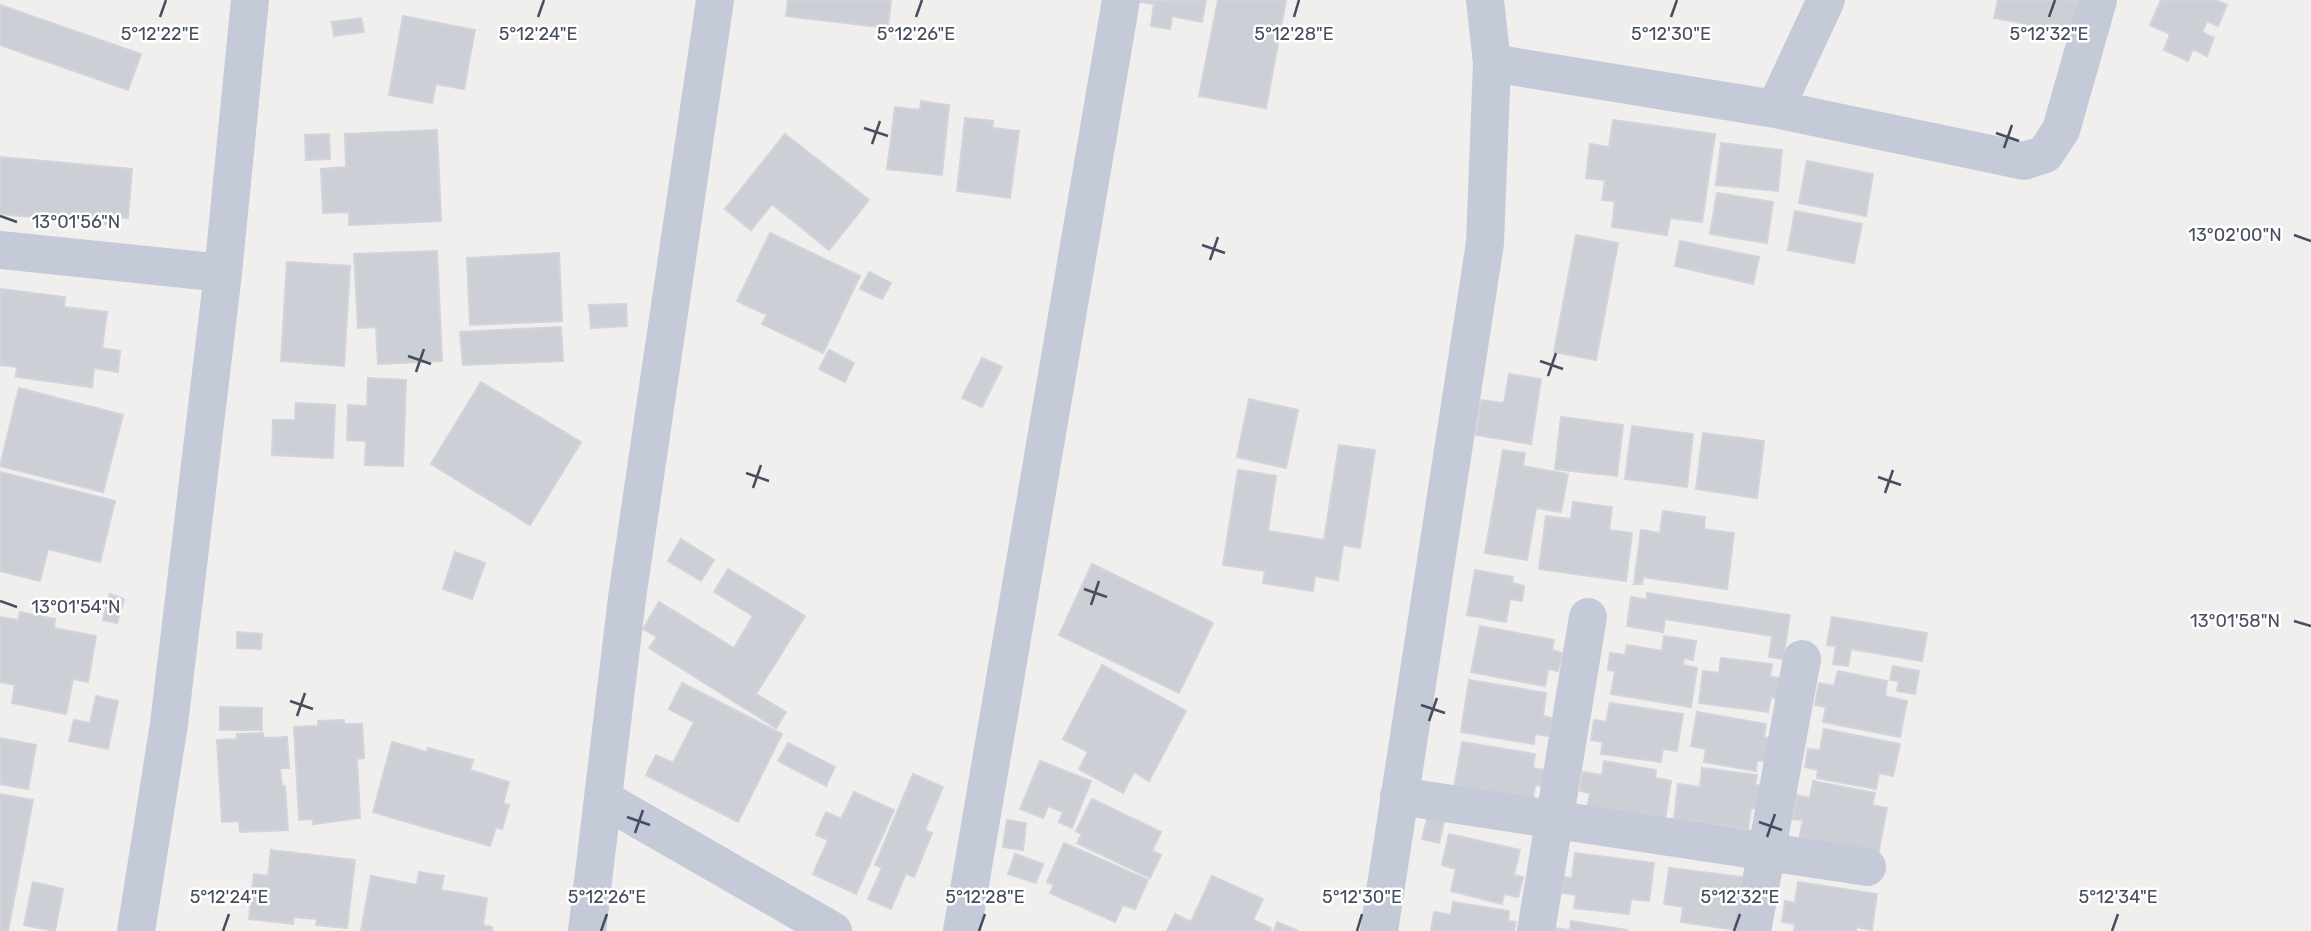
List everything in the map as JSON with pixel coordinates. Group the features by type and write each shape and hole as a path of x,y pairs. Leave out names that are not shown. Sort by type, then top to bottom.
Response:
{"street":[{"path":"136,931 169,724 223,273 250,0"},
{"path":"587,931 605,800 627,598 715,0"},
{"path":"962,931 1121,0"},
{"path":"1378,931 1485,243 1492,63 1485,0"},
{"path":"1776,109 1826,0"},
{"path":"1492,63 1776,109 2024,161 2045,154 2061,130 2098,0"},
{"path":"0,250 223,273"},
{"path":"1536,931 1588,617"},
{"path":"1752,931 1802,659"},
{"path":"1399,796 1867,867"},
{"path":"605,800 833,931"}],"building":[{"path":"788,0 891,0 888,28 786,16"},
{"path":"1206,0 1202,22 1172,16 1170,29 1151,26 1154,4 1135,1"},
{"path":"1218,0 1286,0 1266,108 1199,96"},
{"path":"1998,0 2080,0 2074,33 1994,18"},
{"path":"2161,0 2216,0 2227,5 2218,26 2207,21 2202,32 2214,38 2207,56 2193,49 2188,61 2164,50 2170,34 2150,25"},
{"path":"0,5 141,54 128,90 0,45"},
{"path":"403,16 475,30 464,89 436,84 432,103 389,95"},
{"path":"361,18 364,32 334,36 332,22"},
{"path":"921,101 949,105 942,175 887,169 895,107 920,110"},
{"path":"965,118 993,121 992,128 1019,131 1010,198 957,191"},
{"path":"1613,120 1715,134 1702,222 1670,218 1667,235 1612,227 1615,201 1602,200 1605,180 1586,178 1590,144 1609,147"},
{"path":"437,130 441,221 349,225 349,212 323,213 321,169 346,167 345,134"},
{"path":"329,134 330,159 306,160 305,135"},
{"path":"785,134 869,200 829,250 772,204 751,230 725,209"},
{"path":"1721,143 1782,150 1778,191 1716,185"},
{"path":"0,157 132,169 128,218 117,217 116,225 0,214"},
{"path":"1807,161 1873,174 1866,216 1799,203"},
{"path":"1717,193 1773,202 1767,243 1710,234"},
{"path":"1795,211 1862,224 1854,263 1788,250"},
{"path":"770,233 860,276 823,353 762,324 767,315 737,301"},
{"path":"1576,235 1618,243 1596,360 1554,352"},
{"path":"1680,241 1759,257 1753,284 1675,266"},
{"path":"437,251 442,361 378,364 376,327 358,328 354,254"},
{"path":"559,253 562,321 470,325 467,258"},
{"path":"287,262 350,266 344,366 281,361"},
{"path":"869,272 891,283 882,299 860,289"},
{"path":"0,289 65,297 64,307 107,312 102,348 120,351 118,372 94,368 92,387 16,377 17,367 0,365"},
{"path":"626,304 627,326 591,328 589,305"},
{"path":"561,327 563,361 463,365 460,332"},
{"path":"829,350 854,363 845,382 819,369"},
{"path":"982,358 1002,367 982,407 962,398"},
{"path":"1509,374 1541,379 1531,444 1476,435 1481,400 1504,403"},
{"path":"368,378 406,380 403,466 365,465 366,441 347,440 348,405 367,406"},
{"path":"481,382 581,442 530,525 431,464"},
{"path":"19,388 123,415 103,492 0,466"},
{"path":"1249,399 1298,410 1286,468 1237,457"},
{"path":"296,403 335,405 333,458 272,455 273,420 295,420"},
{"path":"1561,417 1623,425 1617,476 1555,469"},
{"path":"1632,426 1693,434 1687,487 1625,479"},
{"path":"1703,433 1764,441 1757,498 1696,489"},
{"path":"1339,445 1375,450 1360,548 1343,545 1338,580 1315,576 1313,591 1263,583 1265,571 1223,565 1238,470 1276,476 1268,531 1324,540"},
{"path":"1503,450 1525,453 1523,466 1568,474 1561,512 1536,508 1527,560 1485,553"},
{"path":"0,472 115,501 100,562 48,549 40,581 0,571"},
{"path":"1573,502 1612,507 1609,530 1632,533 1626,581 1539,569 1546,516 1571,519"},
{"path":"1663,511 1705,517 1704,529 1734,533 1727,589 1643,577 1642,584 1634,584 1641,530 1660,533"},
{"path":"681,539 714,560 701,581 668,561"},
{"path":"455,552 485,563 472,599 443,589"},
{"path":"1092,564 1213,623 1179,693 1059,635"},
{"path":"728,569 805,616 756,694 786,712 776,728 649,648 657,637 643,629 659,602 734,648 753,616 714,592"},
{"path":"1475,570 1513,577 1512,583 1524,586 1522,601 1510,599 1506,622 1467,615"},
{"path":"1647,593 1790,615 1783,659 1769,657 1772,636 1665,619 1663,632 1627,626 1631,597 1647,600"},
{"path":"110,594 124,599 117,623 103,620"},
{"path":"20,612 55,619 54,628 96,636 88,682 73,679 66,714 12,703 15,685 0,682 0,617 18,620"},
{"path":"1832,617 1927,633 1922,661 1851,649 1848,666 1833,664 1836,646 1827,645"},
{"path":"1480,626 1554,640 1552,650 1562,653 1558,671 1548,669 1545,686 1471,672"},
{"path":"237,632 262,634 261,649 237,648"},
{"path":"1664,636 1696,641 1693,660 1684,658 1683,665 1697,668 1691,707 1611,694 1615,671 1608,670 1610,653 1625,655 1627,645 1662,651"},
{"path":"1721,658 1772,664 1770,677 1783,678 1781,699 1771,697 1768,712 1699,703 1703,671 1719,673"},
{"path":"1102,665 1186,711 1149,781 1134,772 1123,793 1079,769 1088,752 1063,739"},
{"path":"1893,666 1919,671 1915,694 1897,691 1899,681 1890,680"},
{"path":"1838,671 1887,681 1885,696 1907,701 1900,737 1823,722 1826,707 1815,705 1819,683 1834,686"},
{"path":"1469,680 1546,693 1543,716 1552,718 1549,736 1535,734 1534,744 1461,732"},
{"path":"682,683 782,734 738,822 646,775 656,755 673,763 694,722 669,709"},
{"path":"96,696 118,701 108,749 69,741 74,720 90,723"},
{"path":"1610,703 1683,714 1677,751 1663,749 1661,762 1601,754 1603,742 1591,740 1594,720 1606,722"},
{"path":"220,707 262,708 262,730 220,730"},
{"path":"1697,712 1766,724 1764,737 1771,739 1767,762 1757,760 1756,771 1704,762 1706,749 1691,746"},
{"path":"344,720 344,724 362,724 364,758 357,759 360,818 313,824 313,819 299,820 294,727 318,726 318,721"},
{"path":"1824,729 1900,744 1893,776 1879,773 1876,789 1817,778 1818,770 1805,767 1808,749 1820,750"},
{"path":"263,733 264,738 287,737 289,768 280,768 282,786 285,786 288,830 240,832 239,821 222,822 217,740 237,739 237,734"},
{"path":"0,738 36,745 28,789 0,784"},
{"path":"392,742 427,752 428,748 473,760 470,770 509,782 503,803 509,805 502,829 496,827 490,846 373,812"},
{"path":"1462,742 1535,754 1533,768 1546,770 1543,786 1535,785 1532,807 1453,794"},
{"path":"788,743 835,767 826,786 778,761"},
{"path":"1040,761 1091,781 1072,828 1059,822 1063,812 1048,806 1043,818 1020,809"},
{"path":"1604,761 1656,770 1655,778 1671,781 1665,820 1587,808 1590,793 1580,791 1583,772 1602,775"},
{"path":"1702,768 1757,775 1755,785 1764,786 1761,809 1751,808 1748,829 1674,819 1678,784 1700,787"},
{"path":"913,774 943,787 925,830 932,833 914,877 906,873 891,909 868,899 882,868 875,865"},
{"path":"1813,781 1875,793 1872,805 1887,808 1878,855 1799,840 1803,820 1793,819 1797,795 1810,798"},
{"path":"854,792 894,810 856,894 813,874 828,840 816,835 826,812 841,819"},
{"path":"0,794 33,800 8,931 0,931"},
{"path":"1092,799 1161,832 1152,851 1161,855 1150,878 1077,843 1082,834 1076,831"},
{"path":"1431,804 1447,809 1439,843 1422,839"},
{"path":"1007,820 1026,823 1023,850 1003,847"},
{"path":"1449,834 1520,850 1514,875 1523,877 1518,897 1504,894 1502,904 1451,891 1456,869 1442,865"},
{"path":"1064,843 1148,880 1135,909 1123,905 1115,922 1050,893 1054,885 1047,882"},
{"path":"271,850 355,860 347,928 316,925 317,919 294,917 293,924 249,919 254,874 268,876"},
{"path":"1575,853 1654,863 1649,901 1631,899 1629,914 1574,908 1576,895 1562,893 1564,877 1572,878"},
{"path":"1015,854 1043,864 1036,883 1008,874"},
{"path":"1669,868 1743,877 1736,930 1681,922 1683,907 1664,904"},
{"path":"419,872 444,876 441,890 487,898 483,925 492,927 492,931 361,931 371,876 417,885"},
{"path":"1212,876 1263,899 1253,920 1271,928 1270,931 1167,931 1175,914 1191,922"},
{"path":"33,882 63,889 55,931 24,925"},
{"path":"1798,882 1877,894 1872,930 1856,927 1856,931 1794,931 1795,924 1782,922 1785,901 1795,903"},
{"path":"1453,902 1509,911 1508,921 1516,922 1514,931 1431,931 1434,912 1451,915"},
{"path":"1571,921 1627,931 1554,931 1555,928 1570,930"},
{"path":"1277,922 1298,931 1274,931"}]}
